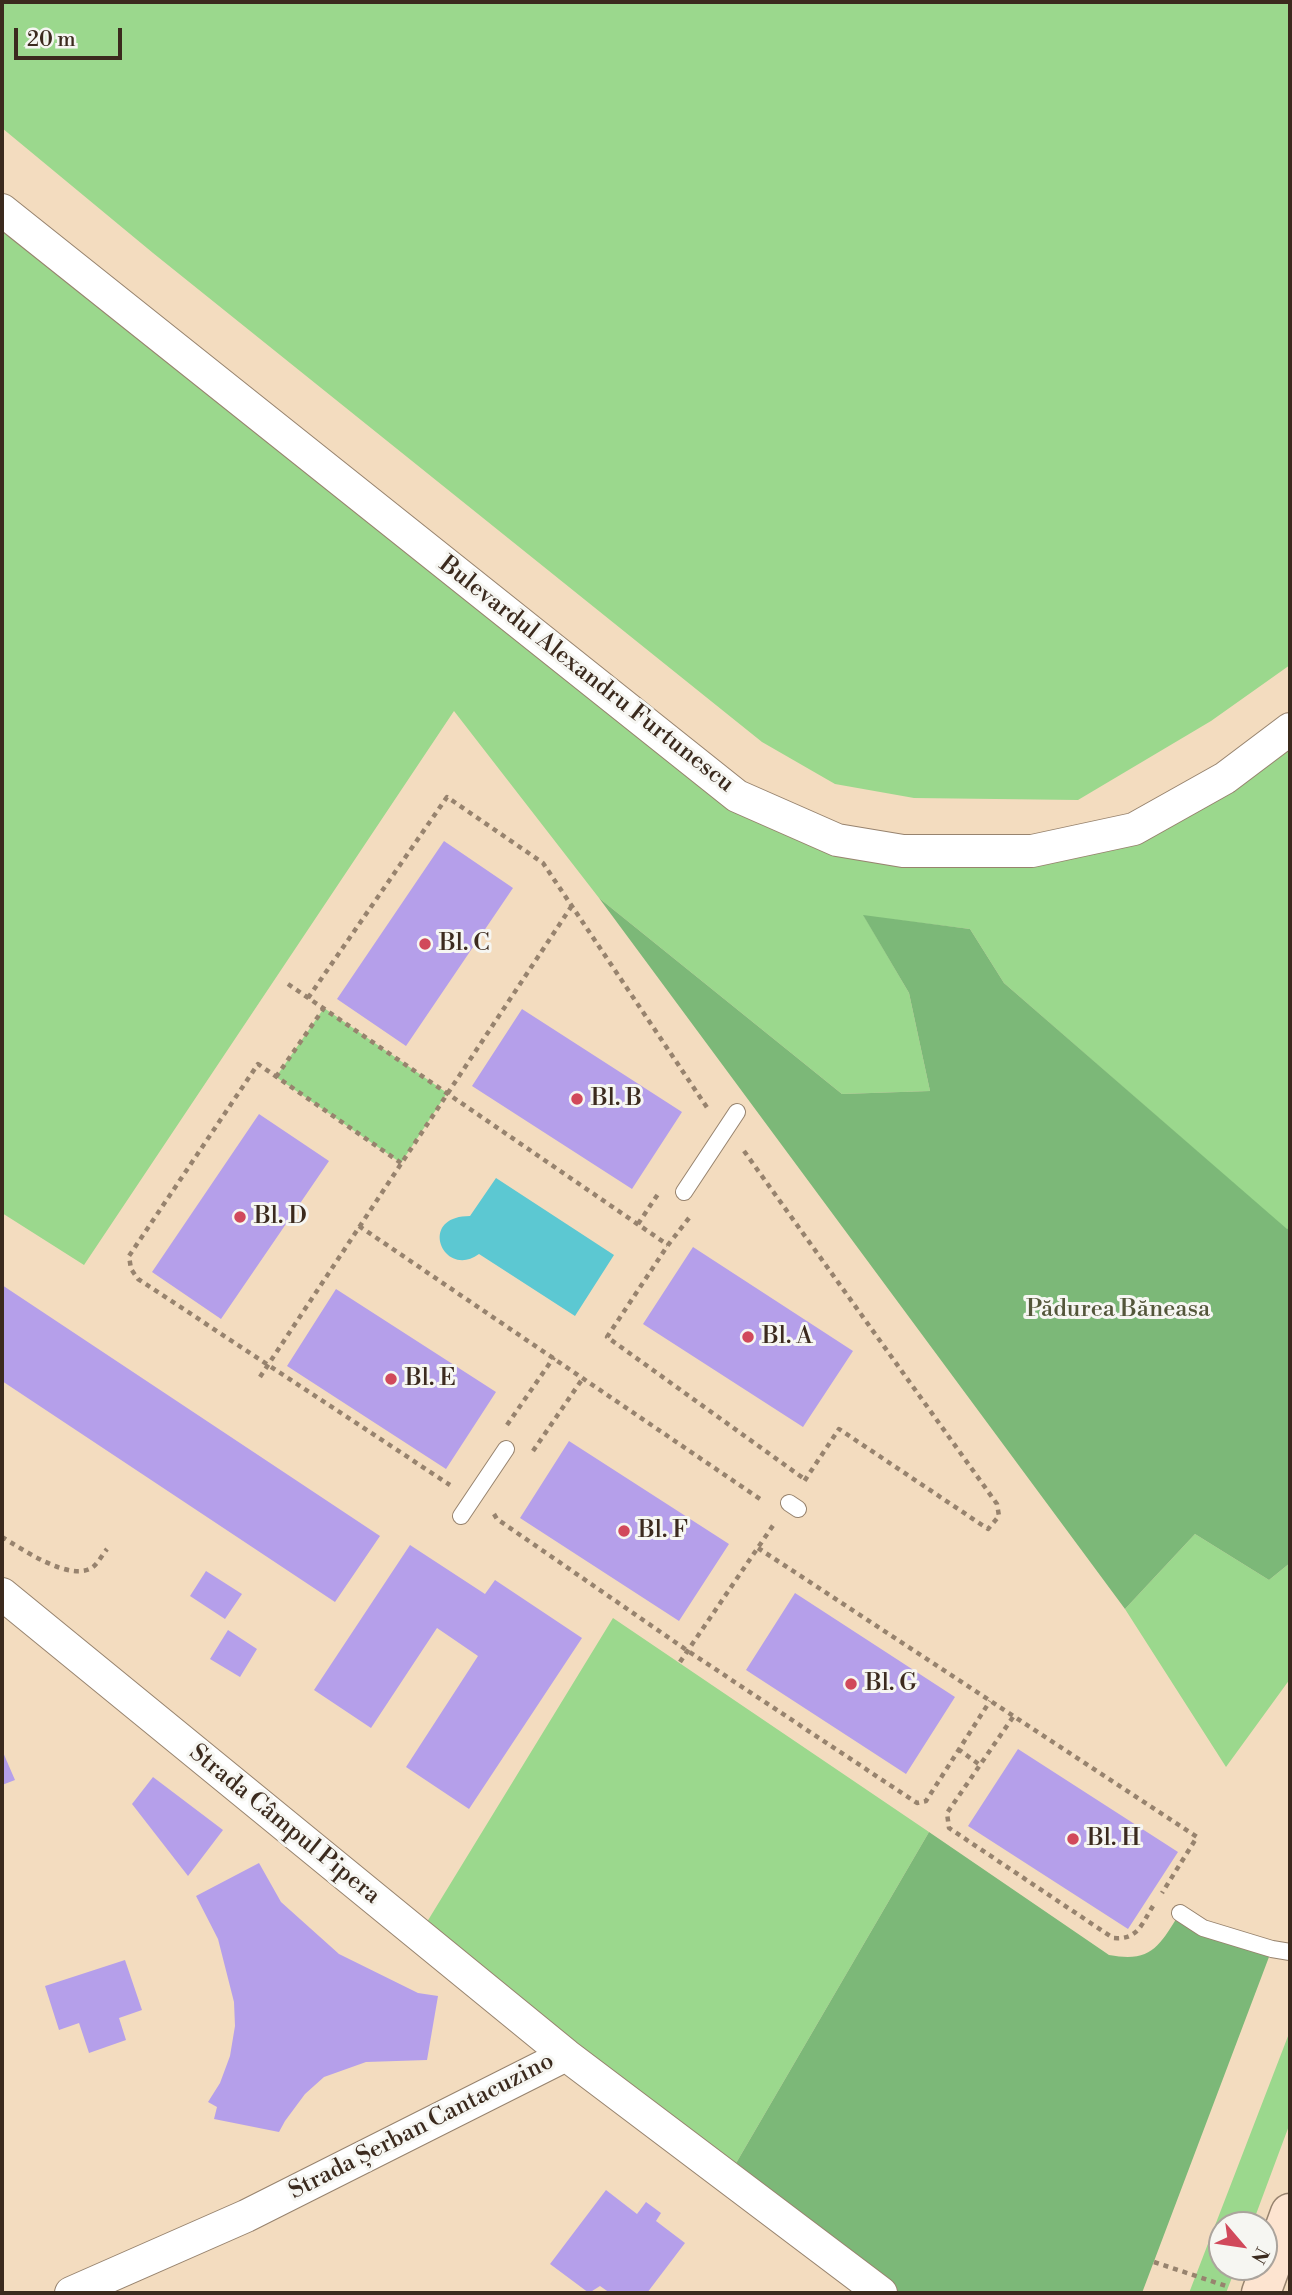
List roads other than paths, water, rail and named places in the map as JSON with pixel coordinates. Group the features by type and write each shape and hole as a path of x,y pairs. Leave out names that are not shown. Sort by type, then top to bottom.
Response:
{"street":[{"name":"Bulevardul Alexandru Furtunescu","path":"2,210 737,796 837,840 902,851 1032,851 1134,829 1225,778 1290,729"},
{"name":"Strada Câmpul Pipera","path":"2,1594 566,2055"},
{"name":"Strada Șerban Cantacuzino","path":"71,2293 246,2216 566,2055 881,2293"},
{"path":"1245,2290 1290,2213"}],"lane":[{"path":"684,1192 737,1112"},
{"path":"461,1516 506,1449"},
{"path":"1180,1913 1203,1928 1290,1952"}],"water":[{"path":"496,1178 614,1255 575,1316 479,1254 466,1260 455,1259 441,1245 440,1235 444,1226 453,1219 470,1216"}],"place":[{"name":"Bl. C","path":"425,944"},
{"name":"Bl. B","path":"577,1099"},
{"name":"Bl. D","path":"240,1217"},
{"name":"Bl. A","path":"748,1337"},
{"name":"Bl. E","path":"391,1379"},
{"name":"Bl. F","path":"624,1531"},
{"name":"Bl. G","path":"851,1684"},
{"name":"Bl. H","path":"1073,1839"}],"park label":[{"name":"Pădurea Băneasa","path":"1118,1310"}]}
